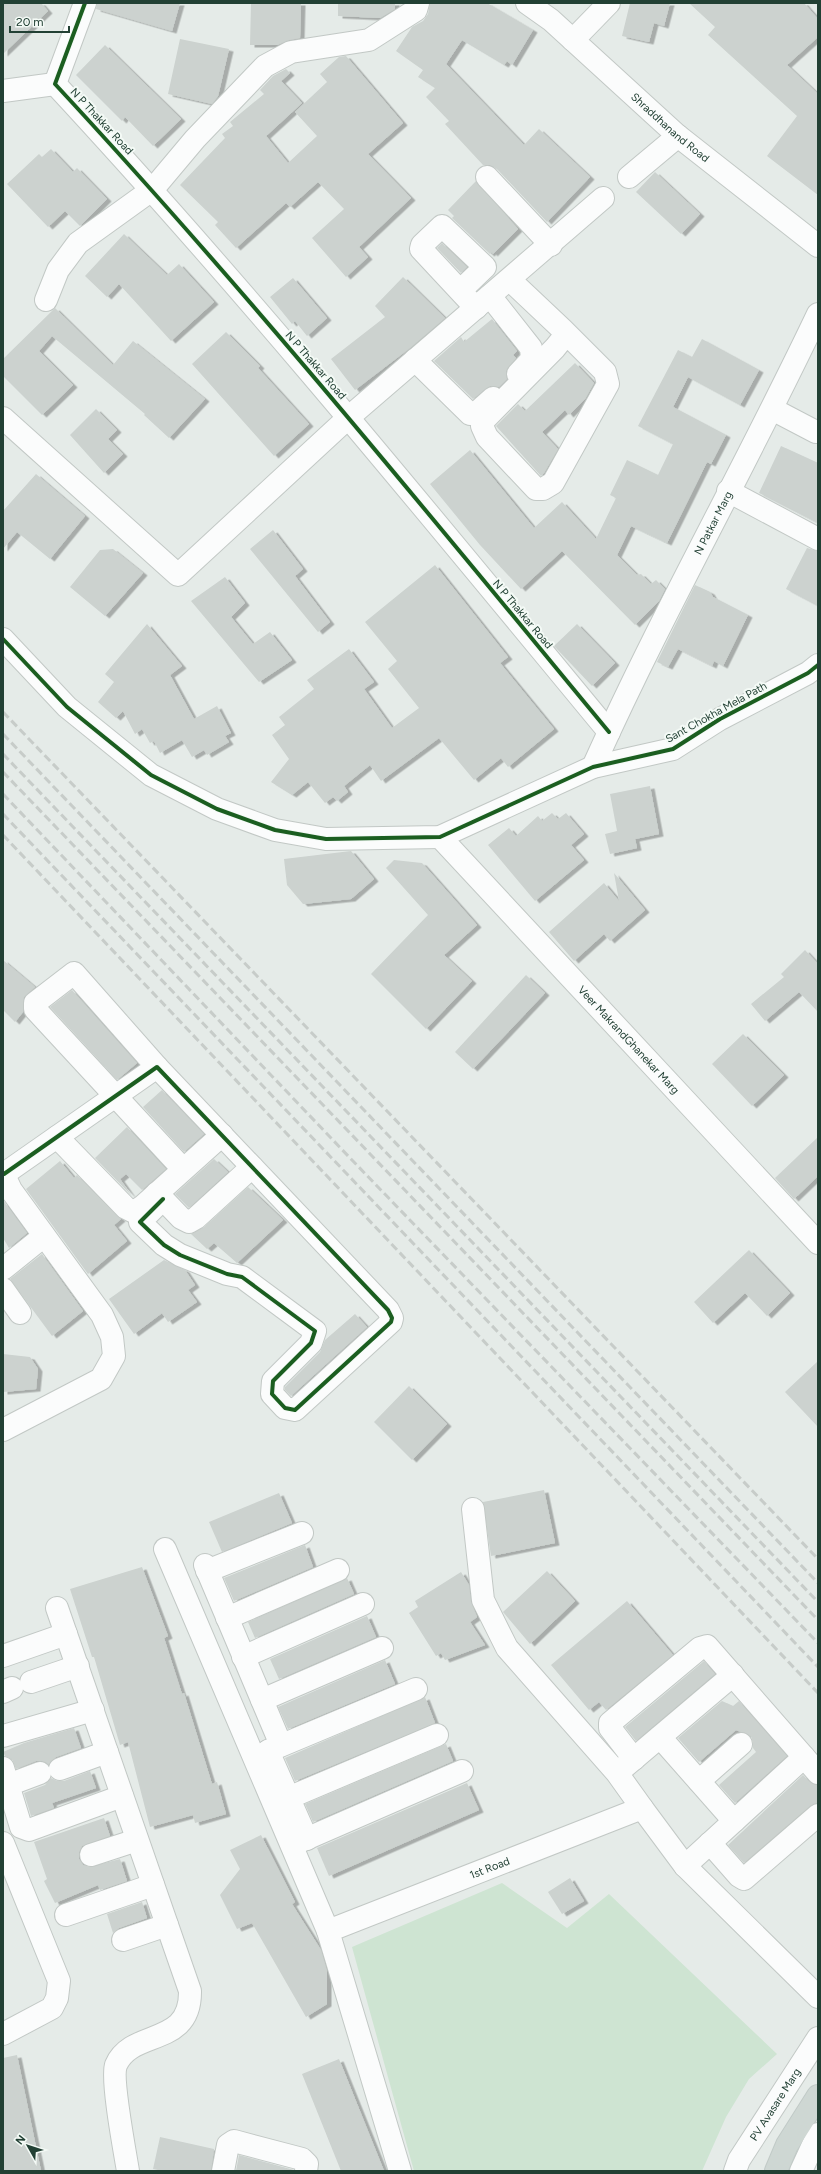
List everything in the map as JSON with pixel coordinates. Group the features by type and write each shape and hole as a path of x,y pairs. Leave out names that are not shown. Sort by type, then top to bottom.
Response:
{"main road":[{"path":"776,2171 788,2145 818,2096"},
{"path":"792,2171 808,2134 818,2119"}],"street":[{"name":"N P Thakkar Road","path":"85,3 55,84 153,189 349,417 609,732"},
{"path":"46,300 58,270 78,243 153,189 195,139 265,66 291,52 369,40 416,10 418,3"},
{"name":"Shraddhanand Road","path":"527,3 551,20 678,136 818,246"},
{"path":"573,40 609,3"},
{"path":"3,91 55,84"},
{"path":"629,177 678,136"},
{"path":"488,177 551,245"},
{"path":"3,418 178,575 349,417 419,364 458,332 510,280 603,198"},
{"path":"510,280 563,330 600,366 605,372 608,384 553,483 543,489 536,489 487,437 482,426 484,420 555,348 563,338 563,330"},
{"path":"419,364 465,410 470,414 475,414 532,359 531,348 488,303 460,291"},
{"name":"N Patkar Marg","path":"609,732 728,491 772,410 818,314"},
{"path":"772,410 816,432"},
{"path":"728,491 818,539"},
{"path":"3,639 67,707 151,775 218,809 275,830 326,839 440,837"},
{"name":"Sant Chokha Mela Path","path":"440,837 593,767 673,749 720,719 808,673 818,665"},
{"path":"593,767 609,732"},
{"name":"Veer MakrandGhanekar Marg","path":"440,837 818,1244"},
{"path":"183,1169 114,1096 34,1006 35,1003 70,974 76,974 157,1067 222,1135 388,1310 392,1318 389,1326 295,1410 285,1408 272,1394 271,1389 273,1381 311,1343 314,1331 242,1277 227,1274 180,1255 164,1245 140,1222 183,1169 222,1135"},
{"path":"3,1430 101,1379 114,1356 112,1337 102,1315 5,1183 57,1137 157,1067"},
{"path":"57,1137 130,1211 139,1210 160,1196"},
{"path":"160,1196 181,1218 189,1222 192,1221 252,1167"},
{"path":"3,1248 40,1230"},
{"path":"3,1269 40,1230"},
{"path":"3,1289 20,1313"},
{"path":"473,1509 483,1600 507,1648 618,1773 685,1866 818,1997"},
{"path":"302,1533 206,1568 262,1700 268,1751 328,1931 400,2171"},
{"path":"165,1549 268,1751 288,1798 299,1842"},
{"path":"227,1618 338,1570"},
{"path":"243,1657 362,1604"},
{"path":"57,1608 190,1991 190,2006 182,2021 168,2032 133,2046 121,2057 115,2066 115,2084 128,2171"},
{"path":"3,1656 66,1634"},
{"path":"634,1758 610,1728 611,1721 703,1646 710,1649 811,1765 734,1821 685,1866"},
{"path":"262,1700 382,1648"},
{"path":"15,1687 78,1666"},
{"path":"618,1773 732,1675"},
{"path":"268,1751 416,1689"},
{"path":"3,1736 93,1710"},
{"path":"288,1798 437,1734"},
{"path":"660,1736 734,1821"},
{"path":"699,1781 741,1744"},
{"path":"107,1752 50,1771 5,1777 21,1827 24,1830 29,1830 122,1796"},
{"path":"299,1842 462,1771"},
{"name":"1st Road","path":"328,1931 642,1808"},
{"path":"710,1843 739,1876 744,1879 818,1815"},
{"path":"91,1855 137,1840"},
{"path":"3,1843 59,1981 57,1998 52,2008 3,2034"},
{"path":"66,1915 153,1885"},
{"path":"123,1940 167,1925"},
{"name":"PV Avasare Marg","path":"735,2171 739,2160 818,2038"},
{"path":"801,2171 818,2134"},
{"path":"223,2171 228,2145 234,2141 302,2160 307,2164 306,2171"}],"green space":[{"path":"502,1883 567,1928 609,1894 777,2054 749,2079 726,2117 702,2171 414,2171 352,1947"}],"building":[{"path":"3,3 41,3 48,11 3,54"},
{"path":"97,3 180,3 172,31 96,9"},
{"path":"251,3 301,3 300,38 289,40 277,45 250,45"},
{"path":"338,3 395,3 395,9 380,18 338,16"},
{"path":"430,3 487,3 533,30 512,65 507,61 504,65 462,40 446,64 524,145 539,129 590,177 547,222 496,168 490,165 483,165 445,124 449,121 426,97 435,88 418,77 423,70 396,51 412,27 423,21 428,14"},
{"path":"630,3 670,3 664,26 654,23 649,42 622,36"},
{"path":"689,3 804,3 818,19 818,37 787,65 818,94 818,195 767,156 797,116 708,35 715,27"},
{"path":"180,39 229,49 218,96 212,104 168,94"},
{"path":"105,45 181,119 153,146 125,117 122,121 76,75"},
{"path":"346,56 403,123 368,154 411,198 359,247 368,257 346,277 312,238 344,209 318,182 290,207 286,203 236,248 215,225 218,222 180,185 225,138 222,134 233,126 230,122 264,94 260,90 273,76 286,69 290,73 281,81 302,103 266,136 288,163 317,136 295,112 327,82 320,74 339,57"},
{"path":"51,149 73,172 77,168 107,199 80,226 65,211 48,227 7,184 39,154 42,157"},
{"path":"655,172 700,214 681,234 636,192"},
{"path":"476,181 518,229 493,254 492,252 490,254 452,218 454,216 448,210"},
{"path":"124,234 167,275 179,264 214,302 171,341 119,284 107,297 85,276"},
{"path":"442,243 467,267 461,273 437,248"},
{"path":"403,277 445,318 410,348 355,390 331,359 385,317 375,306"},
{"path":"293,278 327,318 307,336 295,321 292,324 270,297"},
{"path":"55,308 113,365 133,341 205,399 169,438 144,415 145,414 52,336 39,351 73,385 42,415 3,376 3,359"},
{"path":"492,319 517,351 513,355 516,358 506,371 507,379 499,387 490,386 473,399 434,361 461,337 464,342"},
{"path":"226,332 260,366 258,368 309,424 274,456 192,364"},
{"path":"702,339 759,370 740,405 688,377 673,407 726,435 711,464 707,462 667,543 631,526 617,555 637,575 641,574 651,584 656,580 665,589 659,601 635,625 562,551 521,589 480,545 430,484 470,450 534,528 562,502 596,539 616,498 610,495 627,460 658,475 673,444 638,426 678,350 692,357"},
{"path":"575,363 594,383 585,399 569,415 565,410 542,432 558,449 541,476 496,426 518,404 525,411"},
{"path":"96,409 117,430 108,439 123,454 104,473 70,435"},
{"path":"781,446 818,463 818,523 759,493"},
{"path":"36,474 85,516 50,559 17,532 3,549 3,511"},
{"path":"273,530 303,569 295,576 330,622 318,632 250,549"},
{"path":"807,548 818,551 818,606 786,589"},
{"path":"113,549 143,573 105,616 70,587 100,550"},
{"path":"435,565 508,657 500,663 554,729 508,767 501,758 474,780 439,738 381,781 370,765 344,786 348,792 337,801 333,797 325,803 308,782 292,795 271,782 289,759 272,735 285,725 279,717 314,689 307,680 349,649 374,682 364,689 392,728 419,708 388,669 397,661 365,622"},
{"path":"225,577 245,603 231,617 253,644 270,632 292,660 259,682 191,601"},
{"path":"695,585 710,592 713,597 748,615 723,666 714,661 712,666 678,649 668,667 657,662"},
{"path":"147,624 182,666 170,675 194,719 217,706 231,733 225,736 229,742 207,755 204,750 192,757 182,740 160,753 154,741 150,743 142,729 135,734 123,711 116,718 98,702 114,682 105,674"},
{"path":"577,624 615,663 592,686 554,646"},
{"path":"650,786 659,834 635,839 637,848 610,854 605,834 617,831 610,794"},
{"path":"552,813 558,819 566,813 584,834 571,845 584,860 535,901 488,845 509,828 516,836 538,816 542,821"},
{"path":"351,851 374,879 351,899 303,904 287,885 284,859"},
{"path":"394,860 422,863 477,925 444,955 472,981 426,1029 371,974 428,915 386,868"},
{"path":"614,873 645,910 610,941 604,934 574,961 549,932 604,883 619,901"},
{"path":"805,950 818,964 818,1012 799,992 765,1021 751,1004 784,977 781,974"},
{"path":"3,960 35,987 24,997 23,1012 15,1022 3,1010"},
{"path":"526,975 545,993 473,1069 455,1052"},
{"path":"72,990 137,1063 117,1080 50,1007"},
{"path":"743,1034 784,1075 752,1106 712,1064"},
{"path":"162,1090 204,1134 184,1152 143,1107"},
{"path":"127,1127 166,1169 142,1190 126,1174 120,1179 132,1196 95,1158"},
{"path":"818,1137 818,1176 794,1199 775,1178"},
{"path":"214,1159 228,1172 189,1208 175,1194"},
{"path":"60,1161 74,1178 77,1175 121,1219 114,1225 127,1241 88,1274 26,1189"},
{"path":"248,1187 283,1220 237,1263 214,1243 207,1249 191,1234 204,1227"},
{"path":"3,1200 27,1233 9,1248 3,1238"},
{"path":"749,1250 790,1293 767,1316 745,1293 713,1323 694,1302"},
{"path":"42,1254 83,1311 52,1336 10,1279"},
{"path":"164,1260 185,1270 195,1285 188,1290 197,1302 168,1322 162,1313 134,1334 109,1299"},
{"path":"355,1314 367,1327 291,1396 285,1390 285,1387 320,1352 325,1340"},
{"path":"3,1354 30,1357 38,1369 36,1389 3,1392"},
{"path":"818,1361 818,1427 785,1392"},
{"path":"409,1386 447,1424 412,1460 374,1422"},
{"path":"544,1490 555,1543 491,1556 483,1502"},
{"path":"279,1493 292,1523 222,1552 209,1522"},
{"path":"305,1545 313,1567 234,1601 224,1578"},
{"path":"142,1567 168,1636 164,1638 182,1694 184,1693 212,1784 217,1782 226,1814 195,1823 193,1815 150,1827 128,1742 120,1745 94,1657 92,1657 70,1589"},
{"path":"547,1571 575,1601 530,1644 503,1612"},
{"path":"461,1572 469,1585 471,1602 477,1617 470,1622 485,1645 445,1660 441,1653 436,1656 409,1613 418,1607 415,1601"},
{"path":"347,1578 354,1594 255,1638 248,1622"},
{"path":"627,1601 673,1655 606,1710 599,1702 589,1710 551,1665"},
{"path":"367,1616 376,1637 279,1679 270,1659"},
{"path":"385,1660 395,1684 288,1729 278,1707"},
{"path":"704,1661 715,1674 636,1741 625,1727"},
{"path":"425,1697 435,1723 295,1781 285,1758"},
{"path":"722,1701 733,1706 739,1701 787,1756 735,1803 719,1785 756,1752 753,1748 751,1736 736,1730 699,1762 678,1738"},
{"path":"74,1728 81,1748 56,1757 49,1764 42,1761 36,1761 16,1769 12,1759 5,1756 3,1752 24,1743"},
{"path":"446,1744 453,1761 313,1822 305,1804"},
{"path":"90,1771 96,1788 52,1803 54,1808 31,1816 24,1793 45,1785 51,1778 57,1781 64,1781"},
{"path":"803,1775 809,1781 818,1785 818,1803 810,1806 744,1863 728,1845"},
{"path":"467,1783 479,1810 329,1876 317,1848"},
{"path":"104,1818 110,1836 82,1846 79,1852 79,1859 83,1865 89,1867 120,1859 127,1881 100,1890 98,1885 55,1903 44,1881 47,1879 34,1842"},
{"path":"261,1835 295,1902 292,1904 321,1950 327,1971 327,2004 306,2017 252,1923 237,1929 220,1895 240,1869 230,1850"},
{"path":"570,1878 584,1901 562,1914 548,1892"},
{"path":"142,1902 147,1918 119,1928 113,1933 107,1914"},
{"path":"17,2055 41,2171 3,2171 3,2058"},
{"path":"339,2059 384,2171 341,2171 302,2074"},
{"path":"160,2137 214,2149 211,2171 163,2171 153,2169"},
{"path":"239,2155 294,2170 294,2171 236,2171"}],"railway":[{"path":"3,712 818,1559"},
{"path":"3,734 818,1583"},
{"path":"3,754 818,1602"},
{"path":"3,772 818,1620"},
{"path":"3,794 351,1159 818,1643"},
{"path":"3,814 818,1667"},
{"path":"3,835 818,1693"}],"cycle path":[{"path":"85,3 55,84 268,323 609,732"},
{"path":"3,639 67,707 151,775 217,809 275,830 326,839 440,837 593,767 673,749 720,719 808,673 818,665"},
{"path":"3,1173 4,1174 157,1067 388,1310 392,1318 391,1322 295,1410 285,1408 272,1394 273,1381 311,1343 315,1331 242,1277 227,1274 180,1255 164,1245 140,1222 163,1199"}]}
